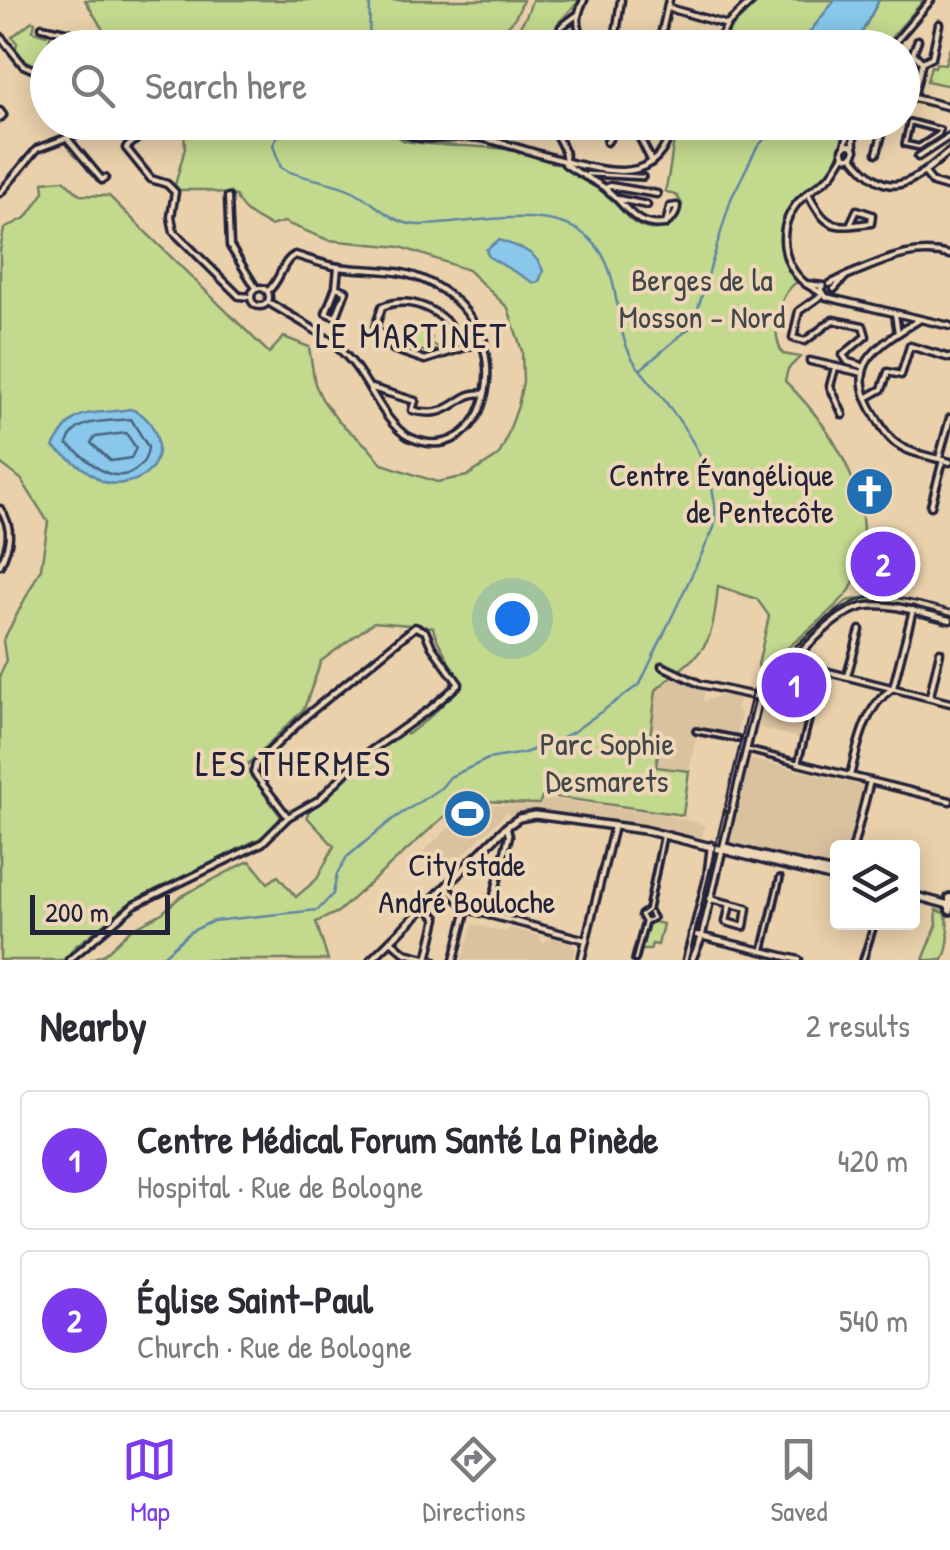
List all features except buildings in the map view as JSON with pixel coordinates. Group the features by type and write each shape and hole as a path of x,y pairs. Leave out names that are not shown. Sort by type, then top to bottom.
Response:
{"street":[{"path":"579,30 577,16 584,0"},
{"path":"615,30 620,0"},
{"path":"661,30 668,0"},
{"path":"724,30 753,0"},
{"path":"905,30 931,0"},
{"path":"667,7 727,25"},
{"path":"560,30 577,16"},
{"path":"920,69 922,62 932,57 940,24"},
{"path":"42,26 58,30"},
{"path":"0,36 23,65 30,68"},
{"path":"920,100 950,107"},
{"path":"906,140 905,144 920,147 939,134 940,130 920,125"},
{"path":"918,157 950,136"},
{"path":"0,194 30,155 61,140"},
{"path":"69,140 102,180 106,178"},
{"path":"135,140 126,148 152,179 167,184 175,192 171,218 174,232 239,296 251,297"},
{"path":"494,140 622,172 652,162 668,140"},
{"path":"560,140 566,151 565,164 605,188 639,222 666,224"},
{"path":"642,140 652,162"},
{"path":"813,300 808,286 788,262 784,242 791,212 835,170 848,140"},
{"path":"852,156 853,140"},
{"path":"877,152 880,140"},
{"path":"846,146 854,148"},
{"path":"844,155 852,156 880,184 901,185 950,152"},
{"path":"586,178 588,172 597,176 643,178"},
{"path":"924,172 933,182 950,188"},
{"path":"605,188 657,194"},
{"path":"808,193 824,221 841,226 871,223 871,214 856,210 850,225"},
{"path":"228,198 230,246 256,288 268,291"},
{"path":"615,198 647,205"},
{"path":"864,370 843,356 866,336 863,326 833,320 805,341 795,340 792,332 798,312 846,276 899,254 928,251 950,255"},
{"path":"251,297 256,305 268,302 332,342 407,436 426,441 447,439 462,432 476,418 489,376 484,341 467,310 438,286 391,270 338,267 292,256 278,282 268,291 268,302"},
{"path":"336,287 346,291 336,317 326,313 336,287 338,267"},
{"path":"808,286 830,289 848,303 950,326"},
{"path":"808,286 822,294"},
{"path":"251,297 256,288"},
{"path":"461,346 452,327 439,314 394,302 382,307 375,328 389,346 418,358 438,358 461,346 484,341"},
{"path":"895,314 898,333"},
{"path":"919,320 873,351 864,370 866,398 889,437 899,446 950,462"},
{"path":"866,398 882,389 888,372 901,376 910,346 950,358"},
{"path":"810,361 864,370"},
{"path":"835,367 830,386 844,415"},
{"path":"372,388 415,400 412,410 428,415 448,410 476,392 486,394"},
{"path":"931,506 950,418"},
{"path":"0,509 8,523 10,544 0,565"},
{"path":"798,661 803,649 856,606 882,603 950,620"},
{"path":"850,776 862,730 892,688 912,610"},
{"path":"69,960 134,905 262,843 288,817 320,800 358,760 459,684 425,631 420,628 404,636 306,716 256,764 254,773 288,817"},
{"path":"847,676 860,630"},
{"path":"929,698 940,652"},
{"path":"689,960 702,936 759,697 766,684 787,665 798,661 950,703"},
{"path":"662,666 700,684 759,697"},
{"path":"798,763 821,676 826,671"},
{"path":"696,731 738,739"},
{"path":"746,750 950,801"},
{"path":"854,840 870,781"},
{"path":"372,960 506,826 534,815 664,834 830,875"},
{"path":"489,915 509,836 506,826"},
{"path":"581,960 614,826"},
{"path":"645,922 652,918 648,910 664,834"},
{"path":"689,960 711,845"},
{"path":"762,951 780,878"},
{"path":"446,887 467,910 586,940"},
{"path":"708,899 730,904 748,909 744,927 726,922 730,904"},
{"path":"920,899 950,905"},
{"path":"390,941 405,953 429,960 437,918 426,906"},
{"path":"454,960 467,910"},
{"path":"635,960 645,922 641,914 648,910"},
{"path":"863,960 872,930"},
{"path":"691,934 799,960"},
{"path":"404,960 405,953"}],"shaded area":[{"path":"795,672 811,675 817,681 802,739 756,727 770,686 781,676"},
{"path":"675,674 704,689 703,701 740,696 737,736 698,729 689,771 656,766 649,746 656,690"},
{"path":"751,759 863,786 849,840 830,840 830,867 728,841"},
{"path":"545,798 661,814 705,825 702,838 608,819 529,811 513,816 506,813 443,874 421,854 455,822 464,829 491,805 540,806"},
{"path":"473,924 540,936 544,943 549,937 569,942 576,949 573,960 462,960"}],"green space":[{"path":"85,0 523,0 504,30 103,30"},
{"path":"532,0 580,0 559,22 557,30 517,30"},
{"path":"760,0 835,0 811,30 731,28"},
{"path":"879,0 924,0 898,30 863,30"},
{"path":"35,22 30,30 30,63 15,53 17,43 12,37"},
{"path":"950,47 950,86 927,81 931,66 945,64"},
{"path":"185,140 403,140 520,151 561,164 604,191 635,224 657,229 672,224 682,204 677,196 665,191 675,140 842,140 832,167 793,202 782,224 784,259 797,282 781,305 777,336 783,354 800,357 788,369 785,381 823,425 851,476 863,531 860,560 846,595 760,671 769,616 757,599 718,586 713,626 703,648 656,690 649,746 659,747 656,767 689,771 683,815 543,795 539,804 458,804 338,912 316,922 328,960 89,960 105,954 130,930 162,913 180,897 247,862 268,883 278,876 296,897 317,879 334,846 307,817 308,812 401,731 408,734 434,713 450,687 449,663 433,627 374,622 321,661 304,709 245,767 281,817 270,833 134,902 74,947 66,960 0,960 0,675 6,661 3,641 41,568 48,522 21,479 0,463 0,251 4,229 27,217 44,192 43,182 64,180 80,195 109,196 269,353 284,337 309,347 315,384 322,399 338,421 382,464 437,482 467,476 498,456 518,406 523,381 522,351 508,308 468,270 401,247 328,240 284,222 270,226 245,210 236,196 179,190 175,185"},
{"path":"406,327 422,329 438,350 421,351 391,340 401,340"},
{"path":"882,594 882,601 849,609 805,644 801,640 847,601"},
{"path":"799,642 803,647 759,690 752,692 763,675"},
{"path":"936,910 945,913 947,919 947,948 943,960 923,960 937,925"},
{"path":"650,921 663,924 658,945 641,950"}],"water":[{"path":"835,0 879,0 863,30 811,30"},
{"path":"499,240 536,258 543,271 539,282 534,283 489,257 486,250"},
{"path":"130,409 150,423 158,445 152,468 142,477 122,483 104,482 53,447 69,424 84,414"}],"waterway":[{"path":"369,30 370,0"},
{"path":"146,960 164,955 190,932 213,921 318,910 333,894 337,874 347,857 393,819 441,788 450,777 488,759 524,753 551,743 640,684 714,528 715,506 703,462 680,421 629,352 609,269 591,240 574,228 532,218 410,224 353,191 281,168 273,145 276,140"},
{"path":"641,369 693,325 731,199 764,140"}],"tram line":[{"path":"688,960 752,695 760,681 849,604 864,599 899,598 950,610"}],"place":[{"name":"Centre Évangélique de Pentecôte","path":"869,492"},
{"name":"Église Saint-Paul","path":"883,564"},
{"name":"Centre Médical Forum Santé La Pinède","path":"794,685"},
{"name":"City stade André Bouloche","path":"467,814"}],"district":[{"name":"LE MARTINET","path":"412,335"},
{"name":"LES THERMES","path":"294,763"}],"park label":[{"name":"Berges de la Mosson - Nord","path":"702,298"},
{"name":"Parc Sophie Desmarets","path":"607,762"}]}
